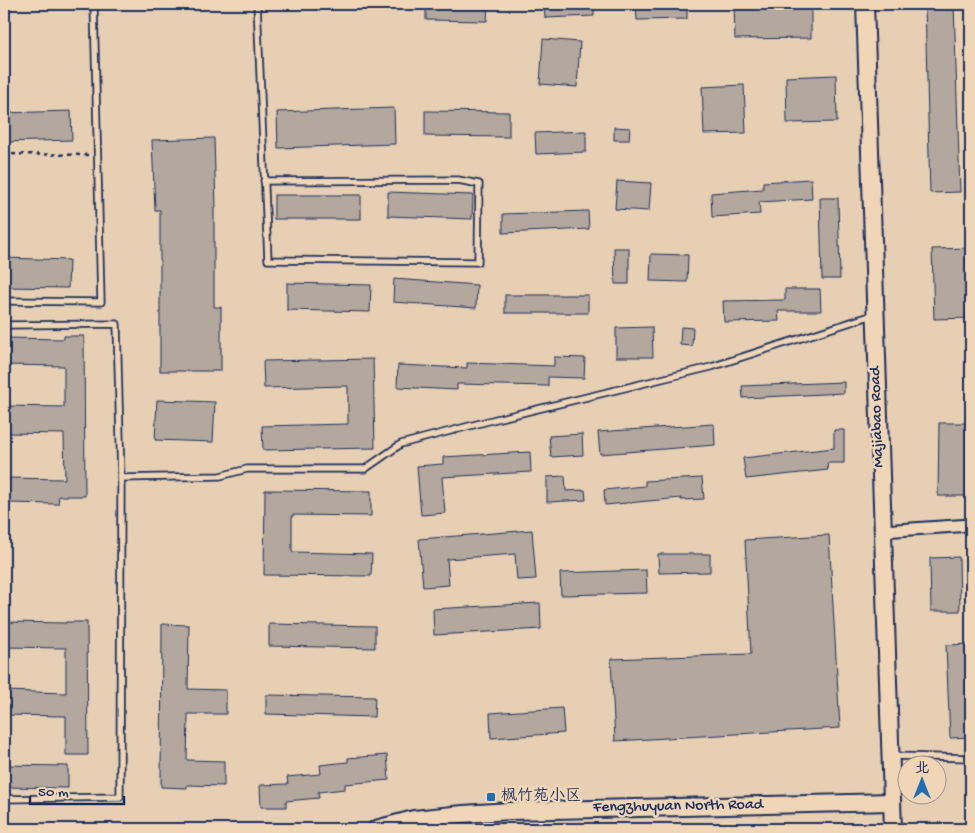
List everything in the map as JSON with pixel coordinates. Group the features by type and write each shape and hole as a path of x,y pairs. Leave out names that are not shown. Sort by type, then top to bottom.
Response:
{"main road":[{"name":"Majiabao Road","path":"865,4 893,829"},
{"name":"Fengzhuyuan North Road","path":"376,829 414,820 510,811 892,802"}],"street":[{"path":"882,531 971,525"}],"lane":[{"path":"4,301 101,302 94,4"},
{"path":"257,4 264,181 268,260 478,262 479,184 458,180 264,181"},
{"path":"120,478 220,476 247,469 366,469 401,444 710,367 875,314"},
{"path":"4,325 118,324 120,478 120,797 4,799"},
{"path":"890,755 971,758"}],"path":[{"path":"4,154 97,155"}],"building":[{"path":"426,4 488,4 487,21 426,20"},
{"path":"544,4 594,4 594,16 545,18"},
{"path":"636,4 687,4 687,19 637,20"},
{"path":"734,4 811,4 811,38 735,39"},
{"path":"925,4 954,4 960,192 930,193"},
{"path":"543,39 580,42 577,87 540,84"},
{"path":"836,75 837,122 787,123 786,77"},
{"path":"744,85 746,133 704,134 702,87"},
{"path":"394,108 395,144 278,148 277,112"},
{"path":"71,111 72,140 4,142 4,113"},
{"path":"425,111 509,112 509,137 425,136"},
{"path":"614,127 630,128 629,140 614,140"},
{"path":"586,131 586,152 536,154 535,133"},
{"path":"214,138 216,208 214,208 214,307 221,307 221,371 160,371 160,210 155,210 152,140"},
{"path":"811,179 812,199 759,202 760,214 712,217 711,193 763,189 763,182"},
{"path":"617,181 651,183 649,211 615,209"},
{"path":"388,192 473,195 472,219 388,216"},
{"path":"274,195 361,195 361,219 274,219"},
{"path":"820,198 838,198 840,279 822,279"},
{"path":"588,211 589,229 503,233 503,214"},
{"path":"614,248 629,248 629,284 615,284"},
{"path":"971,248 971,318 934,319 932,249"},
{"path":"651,254 688,255 687,282 650,281"},
{"path":"4,258 69,260 68,288 4,287"},
{"path":"394,279 477,285 476,308 393,302"},
{"path":"287,283 371,285 370,312 287,310"},
{"path":"785,289 820,289 821,311 778,311 779,321 724,322 723,301 785,300"},
{"path":"505,295 588,295 588,313 505,313"},
{"path":"652,327 653,357 616,357 616,328"},
{"path":"681,327 693,328 692,346 680,345"},
{"path":"64,336 84,336 85,496 59,496 58,504 4,503 4,478 65,479 64,434 5,433 5,406 64,407 64,366 4,365 4,338 64,339"},
{"path":"554,357 585,358 584,378 548,377 548,386 457,384 457,390 397,387 398,365 467,368 467,363 554,366"},
{"path":"373,359 375,448 263,450 262,426 348,424 348,386 264,388 263,361"},
{"path":"844,382 844,393 743,398 742,386"},
{"path":"157,400 215,402 213,442 155,440"},
{"path":"939,423 971,423 971,496 938,496"},
{"path":"714,424 715,445 600,454 598,432"},
{"path":"834,430 844,430 844,463 827,463 828,470 746,479 743,458 834,448"},
{"path":"582,434 583,455 551,457 549,436"},
{"path":"530,452 531,472 442,477 445,513 421,515 417,466 443,464 443,457"},
{"path":"565,476 566,491 585,490 586,500 547,502 547,477"},
{"path":"702,478 704,499 681,500 681,498 605,505 604,490 645,486 645,481"},
{"path":"265,490 371,491 371,516 292,515 292,552 372,554 371,576 264,575"},
{"path":"532,530 536,579 517,580 515,554 447,559 449,585 423,587 419,539"},
{"path":"829,535 840,728 615,741 611,659 751,654 745,540"},
{"path":"658,554 710,554 710,572 659,573"},
{"path":"959,557 960,611 931,611 930,558"},
{"path":"646,570 647,593 561,595 560,573"},
{"path":"540,603 541,629 434,635 433,609"},
{"path":"4,622 87,622 88,755 66,755 66,716 4,715 4,691 66,693 66,648 4,647"},
{"path":"162,624 189,625 188,689 226,690 226,714 188,714 187,760 224,761 224,786 187,785 187,788 161,787"},
{"path":"269,624 375,626 375,648 269,646"},
{"path":"971,644 971,737 950,738 946,645"},
{"path":"266,695 375,697 374,717 266,714"},
{"path":"562,708 564,733 491,738 490,713"},
{"path":"387,755 389,780 345,784 345,789 318,792 319,798 286,801 286,807 261,807 260,785 288,784 287,777 321,774 320,765 348,762 348,758"},
{"path":"4,765 68,766 68,788 4,787"}],"place":[{"name":"枫竹苑小区","path":"491,797"}]}
